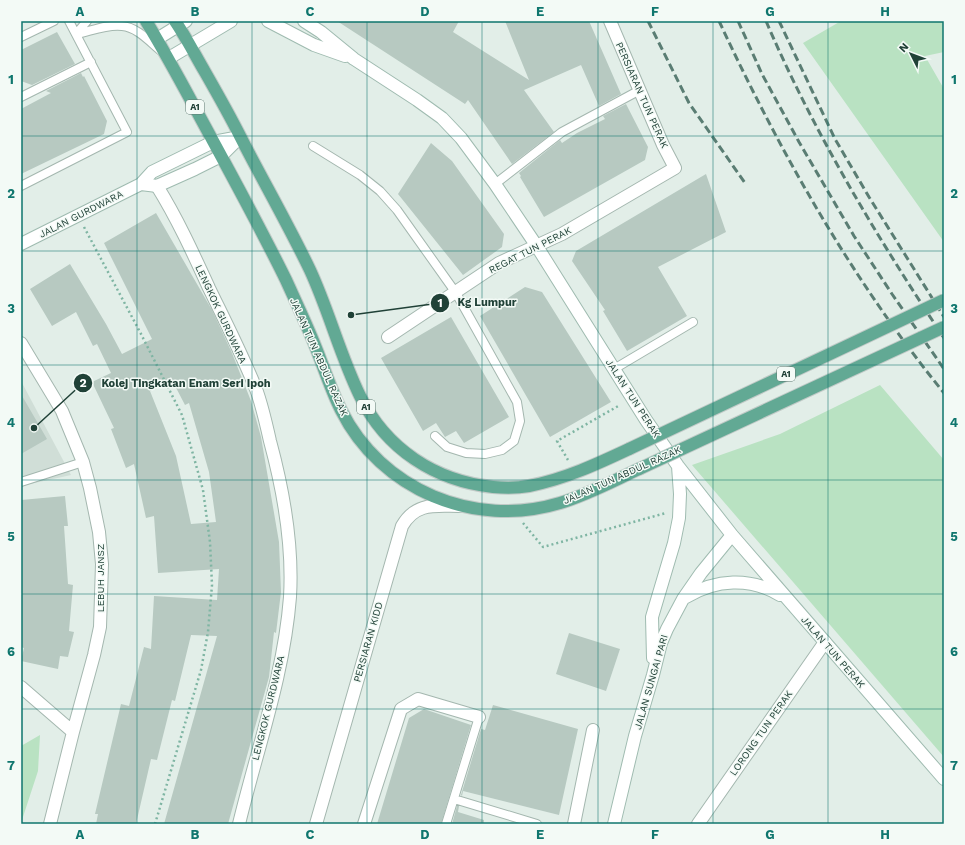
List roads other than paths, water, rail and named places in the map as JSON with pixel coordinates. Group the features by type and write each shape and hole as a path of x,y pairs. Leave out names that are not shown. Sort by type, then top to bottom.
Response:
{"main road":[{"name":"JALAN TUN ABDUL RAZAK","path":"146,21 169,58 286,279 316,347 341,410 355,433 372,454 388,470 410,485 435,498 462,506 488,510 512,511 537,508 559,503 582,495 639,469 944,327"},
{"name":"JALAN TUN ABDUL RAZAK","path":"180,23 190,46 240,137 309,269 360,396 372,417 388,437 409,456 430,469 454,480 503,488 528,486 555,480 576,473 944,300"}],"street":[{"path":"169,58 231,21"},
{"name":"JALAN TUN PERAK","path":"268,21 314,45 354,59"},
{"name":"JALAN TUN PERAK","path":"304,21 321,32 354,59 442,118 461,138 495,184 536,245 614,369 678,466 732,535 944,779"},
{"name":"PERSIARAN TUN PERAK","path":"610,21 663,145 675,168"},
{"path":"157,39 180,23"},
{"path":"141,184 157,186 195,169 221,156 240,137"},
{"name":"JALAN GURDWARA","path":"21,244 141,184 152,172 213,142 240,137"},
{"name":"REGAT TUN PERAK","path":"388,337 499,263 562,234 675,168"},
{"name":"LENGKOK GURDWARA","path":"157,186 202,273 256,390 278,470 285,516 290,559 290,596 284,643 278,676 249,781 239,824"},
{"name":"LEBUH JANSZ","path":"21,343 62,411 83,462 99,532 102,564 100,627 50,824"},
{"path":"654,675 652,617 674,543 679,518 680,494 678,466"},
{"name":"PERSIARAN KIDD","path":"316,824 402,526 412,513 423,508 462,506"},
{"name":"JALAN SUNGAI PARI","path":"614,824 635,736 654,675 661,643 683,599 701,573 732,535"},
{"path":"683,599 709,586 730,582 750,583 770,589 788,599"},
{"name":"LORONG TUN PERAK","path":"698,824 825,642"},
{"path":"21,687 73,732"},
{"path":"364,824 401,709 418,699 479,717"},
{"path":"574,824 593,730"}],"lane":[{"path":"21,36 54,21"},
{"path":"21,186 127,132 69,21"},
{"path":"76,34 87,21"},
{"path":"76,34 110,26 123,26 132,29 169,58"},
{"path":"21,97 91,62"},
{"path":"495,184 562,132 640,90"},
{"path":"313,146 360,175 380,191 406,221 456,293 517,402 520,421 514,441 502,450 485,454 466,453 448,447 436,436"},
{"path":"614,369 693,322"},
{"path":"21,482 83,462"},
{"path":"446,824 479,717"},
{"path":"454,800 537,824"}],"railway":[{"path":"648,21 689,103 745,183"},
{"path":"719,21 767,118 820,214 848,260 879,306 910,350 944,393"},
{"path":"738,21 762,74 799,142 854,236 944,369"},
{"path":"766,21 805,104 848,184 895,262 944,338"},
{"path":"779,21 835,139 869,197 944,317"}],"place":[{"name":"Kg Lumpur","path":"351,315"},
{"name":"Kolej Tingkatan Enam Seri Ipoh","path":"34,428"}]}
